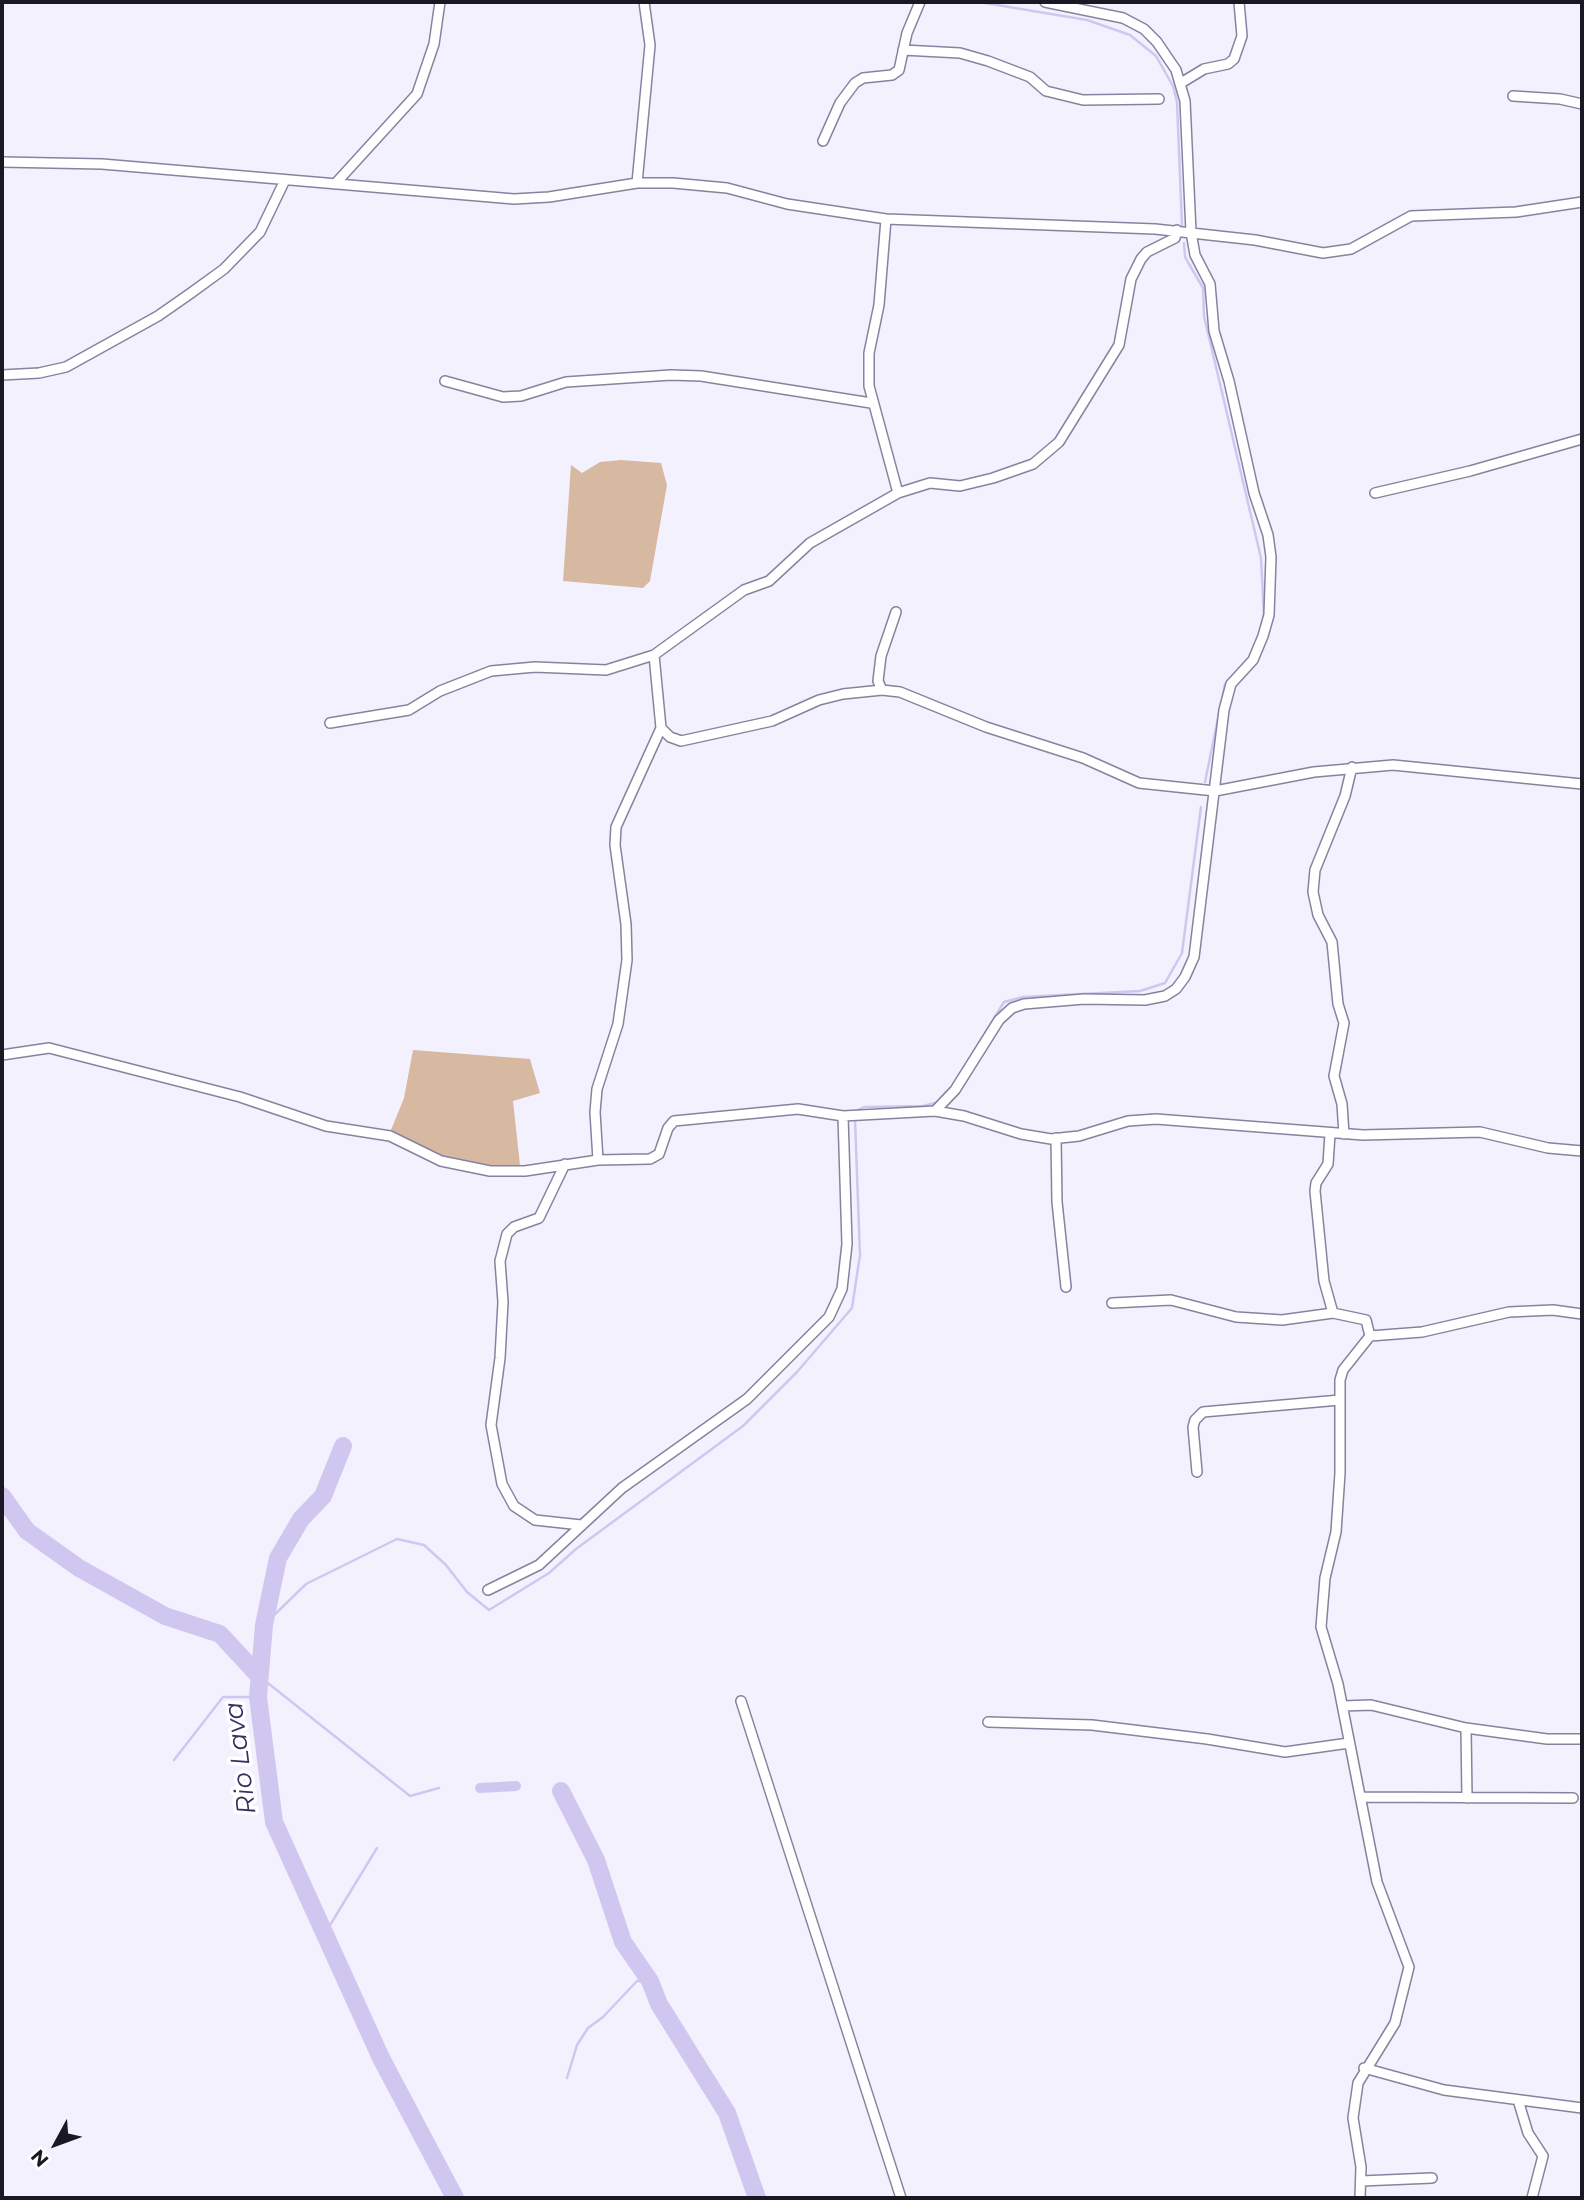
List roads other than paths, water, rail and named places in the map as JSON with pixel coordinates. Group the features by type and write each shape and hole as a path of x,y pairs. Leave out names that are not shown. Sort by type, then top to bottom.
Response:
{"street":[{"path":"335,184 417,94 434,44 440,2"},
{"path":"637,183 641,113 650,45 644,2"},
{"path":"823,141 845,94 863,78 896,74 919,2"},
{"path":"934,1111 955,1090 999,1020 1012,1008 1024,1004 1084,999 1145,1000 1166,996 1185,978 1194,957 1218,750 1231,684 1253,660 1269,615 1271,557 1229,381 1214,331 1210,284 1195,255 1191,232 1186,114 1181,83 1165,53 1144,29 1123,18 1045,2"},
{"path":"1181,83 1203,69 1228,64 1234,59 1242,36 1239,2"},
{"path":"903,50 960,53 1022,73 1046,91 1083,100 1159,99"},
{"path":"1513,96 1560,99 1582,104"},
{"path":"2,162 102,164 514,199 549,197 637,183 727,188 787,204 886,219 1177,230 1255,240 1296,250 1339,253 1362,245 1411,216 1516,212 1582,202"},
{"path":"2,375 39,373 66,367 158,316 224,269 260,232 285,180"},
{"path":"886,219 879,305 869,353 872,403 898,493"},
{"path":"330,723 409,710 440,691 491,671 535,667 606,670 654,655 744,590 769,581 810,543 898,493 930,483 960,486 1033,464 1059,442 1119,345 1130,279 1141,258 1147,252 1175,238 1177,230"},
{"path":"445,381 503,397 521,396 566,382 671,374 701,376 872,403"},
{"path":"1375,493 1470,471 1582,439"},
{"path":"882,690 878,681 881,656 896,612"},
{"path":"598,1160 595,1112 597,1089 618,1024 627,960 626,924 615,845 616,827 661,728 654,655"},
{"path":"661,728 670,737 681,741 772,721 819,700 843,694 882,690 900,692 986,727 1072,754 1139,783 1215,791 1352,768 1393,765 1582,784"},
{"path":"1344,1134 1342,1104 1334,1076 1344,1024 1338,1004 1332,942 1318,915 1312,892 1315,870 1345,796 1352,768"},
{"path":"2,1055 49,1048 240,1097 326,1126 390,1136 441,1161 490,1171 525,1171 598,1160 654,1158 674,1121 798,1109 843,1115 934,1111 964,1116 1021,1134 1056,1138 1090,1133 1128,1121 1156,1119 1330,1134 1480,1132 1548,1148 1582,1151"},
{"path":"488,1590 539,1565 622,1488 747,1399 829,1317 842,1289 847,1244 843,1115"},
{"path":"1330,1134 1328,1164 1316,1183 1315,1191 1322,1269 1333,1313"},
{"path":"1056,1138 1057,1202 1066,1287"},
{"path":"565,1164 539,1218 514,1227 507,1234 500,1261 503,1302 500,1358 491,1425 498,1466 508,1500 535,1520 581,1525"},
{"path":"1112,1303 1171,1300 1236,1317 1283,1320 1333,1313 1366,1320 1370,1336"},
{"path":"1360,2198 1361,2181 1353,2118 1357,2082 1395,2023 1409,1967 1377,1882 1343,1706 1321,1627 1320,1610 1336,1532 1343,1370 1370,1336 1422,1332 1509,1312 1553,1310 1582,1314"},
{"path":"1197,1472 1193,1427 1195,1420 1203,1412 1340,1400"},
{"path":"741,1701 901,2198"},
{"path":"1343,1706 1371,1705 1466,1728 1547,1738 1582,1739"},
{"path":"988,1722 1093,1725 1207,1738 1285,1752 1349,1743"},
{"path":"1466,1728 1467,1798"},
{"path":"1362,1797 1573,1798"},
{"path":"1364,2068 1444,2090 1582,2109"},
{"path":"1518,2100 1528,2133 1543,2156 1532,2198"},
{"path":"1361,2181 1432,2178"}],"waterway":[{"path":"589,2 617,2"},
{"path":"821,2 841,2"},
{"path":"979,2 1087,20 1130,35 1156,56 1173,86 1177,102 1182,226"},
{"path":"1184,243 1185,257 1203,288 1204,316 1261,558 1264,616"},
{"path":"1249,659 1260,633"},
{"path":"1205,782 1225,684 1244,664"},
{"path":"952,1087 1004,1002 1023,997 1140,991 1165,983 1182,953 1201,807"},
{"path":"858,1110 864,1107 923,1106 939,1102"},
{"path":"264,1625 306,1584 397,1539 424,1545 446,1565 467,1592 489,1610 549,1573 576,1549 743,1426 797,1372 852,1308 860,1255 855,1120"},
{"name":"Rio Lava","path":"343,1446 323,1496 301,1519 278,1558 264,1625 258,1697 274,1822 381,2058 455,2198"},
{"name":"Rio Lava","path":"2,1496 27,1531 79,1568 165,1616 220,1634 259,1676"},
{"path":"259,1676 410,1796 439,1788"},
{"path":"174,1760 223,1697 258,1697"},
{"path":"480,1788 516,1786"},
{"path":"561,1791 596,1860 623,1942 650,1981 659,2004 727,2113 757,2198"},
{"path":"324,1935 377,1848"},
{"path":"567,2078 577,2045 588,2028 603,2017 637,1981 650,1981"}]}
